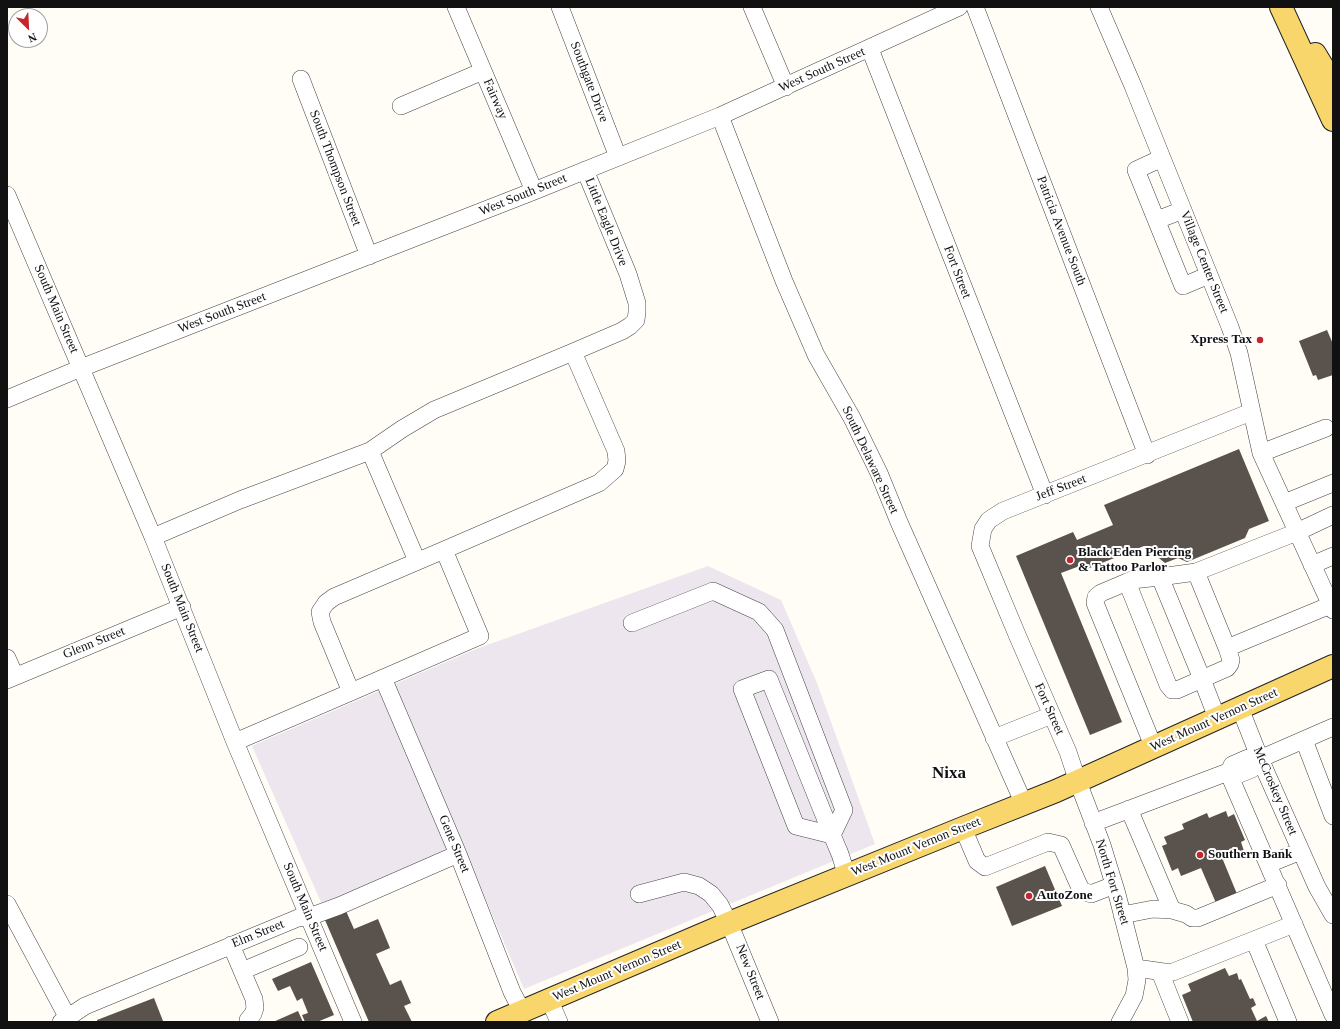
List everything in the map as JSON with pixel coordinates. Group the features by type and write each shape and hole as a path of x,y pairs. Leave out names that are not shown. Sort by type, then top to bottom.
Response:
{"main road":[{"path":"1281,7 1333,120"},
{"path":"1287,7 1333,84"},
{"name":"West Mount Vernon Street","path":"497,1022 729,923 1078,782 1333,666"}],"street":[{"name":"Fairway","path":"456,7 534,191"},
{"name":"Southgate Drive","path":"560,7 618,157"},
{"path":"752,7 786,87"},
{"name":"Patricia Avenue South","path":"975,7 1147,454"},
{"name":"Village Center Street","path":"1099,7 1133,86 1230,327 1239,353 1261,453 1332,606"},
{"name":"West South Street","path":"7,399 81,368 534,191 720,116 870,49 953,8"},
{"name":"Fort Street","path":"870,49 1045,495"},
{"path":"401,106 483,71"},
{"name":"South Thompson Street","path":"301,79 369,256"},
{"name":"South Delaware Street","path":"720,116 784,281 816,355 852,418 878,473 1024,804"},
{"path":"1162,158 1136,170 1183,286 1209,275"},
{"name":"Little Eagle Drive","path":"153,537 240,500 370,451 402,429 434,410 622,331 636,320 638,312 637,303 628,274 585,170"},
{"name":"South Main Street","path":"7,195 153,537 235,742 353,1022"},
{"path":"1157,220 1183,210"},
{"path":"351,692 322,622 320,612 326,603 334,597 599,483 615,469 617,461 616,451 573,352"},
{"name":"Jeff Street","path":"1018,637 980,546 983,530 989,520 1003,511 1252,412"},
{"path":"1261,453 1326,428"},
{"path":"370,451 417,562"},
{"path":"1284,503 1333,483"},
{"path":"1154,748 1095,603 1096,598 1100,593 1132,580 1196,572 1297,532 1333,515"},
{"path":"235,742 480,636 444,550"},
{"path":"1312,564 1333,556"},
{"path":"1127,582 1168,685 1172,690 1177,690 1227,668 1231,660 1196,572"},
{"path":"1160,577 1217,718"},
{"path":"632,623 713,591 759,612 775,630 844,810 832,835"},
{"path":"1227,648 1332,606"},
{"name":"Glenn Street","path":"11,678 182,608"},
{"name":"Fort Street","path":"1018,637 1068,752 1078,782"},
{"path":"7,658 11,678"},
{"path":"790,670 742,689 796,826 832,835"},
{"name":"Gene Street","path":"383,678 458,854 512,992 522,1011"},
{"path":"769,679 832,835 846,876"},
{"name":"McCroskey Street","path":"1240,708 1258,760 1301,851 1328,895 1333,915"},
{"path":"994,738 1052,715"},
{"path":"1093,823 1229,771 1237,775 1252,769 1258,760 1333,727"},
{"path":"1309,738 1321,738 1333,732"},
{"path":"1309,738 1312,761 1333,816"},
{"path":"1312,761 1326,773 1333,790"},
{"path":"1229,771 1333,1015"},
{"name":"North Fort Street","path":"1078,782 1102,845 1114,885 1136,976"},
{"path":"1129,809 1172,910"},
{"path":"963,828 977,861 985,867 1048,842 1060,845 1081,890 1091,894 1114,885"},
{"path":"1269,864 1301,851"},
{"name":"Elm Street","path":"66,1021 85,1006 298,918 309,917 339,906 458,854"},
{"name":"New Street","path":"639,894 684,882 699,886 711,894 720,905 729,923 770,1022"},
{"path":"1122,915 1153,909 1172,910 1186,914 1192,918 1198,918 1278,885"},
{"path":"7,904 66,1021"},
{"path":"1120,1022 1134,996 1136,976 1160,972 1173,972 1294,924"},
{"path":"1254,940 1288,1022"},
{"path":"231,945 256,1008 248,1022"},
{"path":"242,970 299,947"},
{"path":"1160,972 1180,1022"},
{"path":"549,999 559,1022"}],"shaded area":[{"path":"708,566 781,600 817,683 875,844 524,989 464,849 324,909 252,746 476,649"}],"building":[{"path":"1327,330 1333,344 1333,375 1318,380 1316,375 1313,376 1299,341"},
{"path":"1239,449 1269,521 1249,529 1245,538 1187,562 1178,558 1165,563 1144,546 1087,569 1085,564 1061,573 1122,722 1090,735 1016,556 1073,532 1077,540 1113,525 1104,505"},
{"name":"Southern Bank","path":"1226,811 1228,817 1234,814 1245,840 1241,842 1244,851 1223,860 1237,894 1216,903 1201,868 1181,876 1178,868 1172,871 1162,846 1167,844 1164,837 1184,829 1182,824 1207,813 1209,818"},
{"name":"AutoZone","path":"1045,866 1062,906 1012,926 996,887"},
{"path":"346,911 354,929 378,919 390,948 376,954 390,985 401,980 411,1003 404,1006 412,1022 369,1022 325,920"},
{"path":"311,962 334,1015 317,1022 305,1022 302,1015 308,1013 302,998 297,1001 290,986 278,991 272,979"},
{"path":"1225,968 1229,976 1237,973 1239,980 1241,979 1250,999 1253,998 1256,1005 1251,1008 1257,1021 1266,1016 1269,1022 1193,1022 1182,995 1191,991 1188,984"},
{"path":"154,998 163,1021 97,1022 97,1020"},
{"path":"298,1011 303,1022 273,1022"}],"place":[{"name":"Xpress Tax","path":"1260,340"},
{"name":"Black Eden Piercing & Tattoo Parlor","path":"1070,560"},
{"name":"Southern Bank","path":"1200,855"},
{"name":"AutoZone","path":"1029,896"}],"district":[{"name":"Nixa","path":"949,774"}]}
